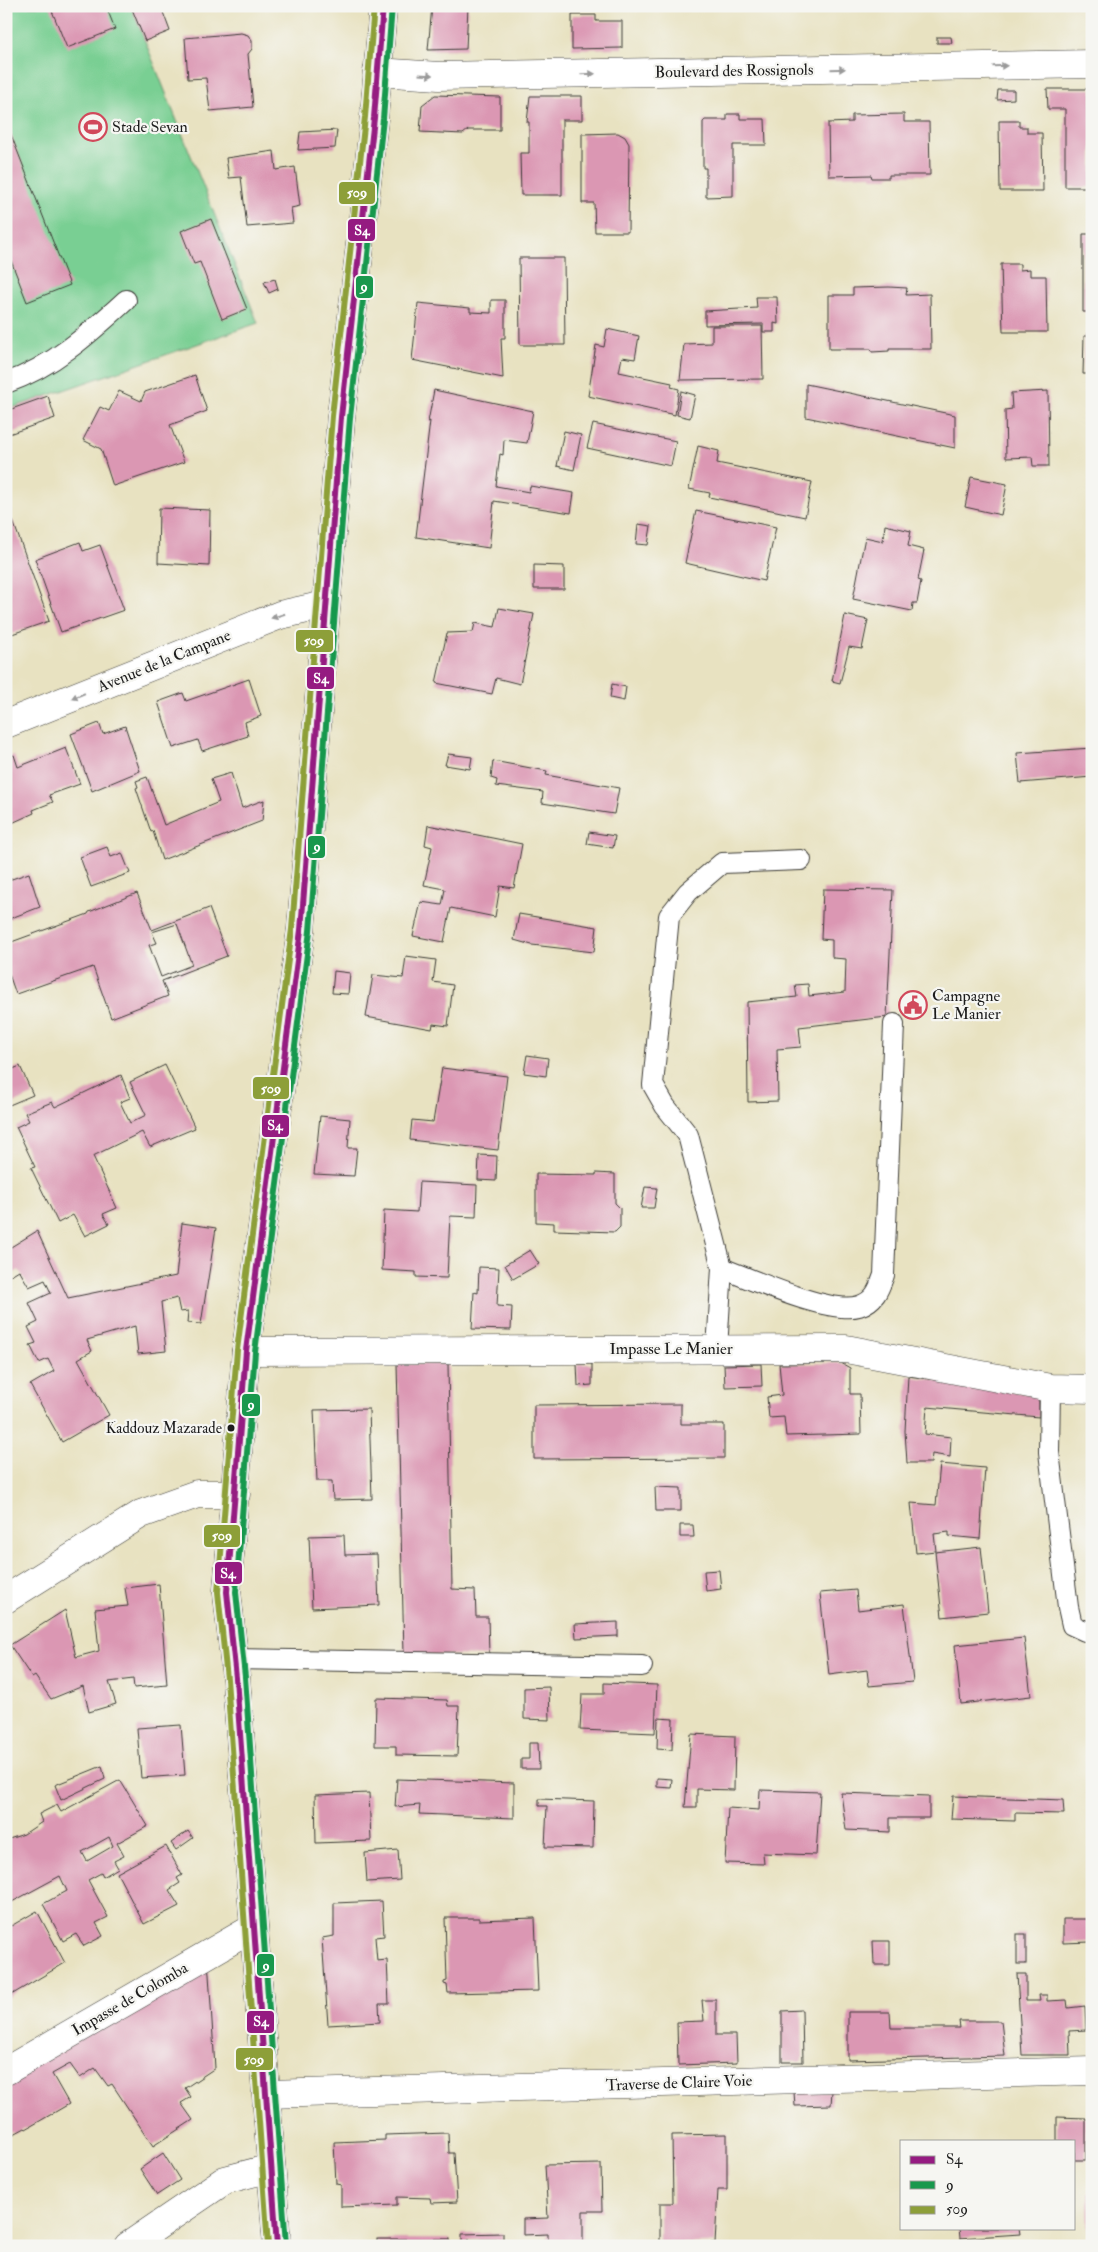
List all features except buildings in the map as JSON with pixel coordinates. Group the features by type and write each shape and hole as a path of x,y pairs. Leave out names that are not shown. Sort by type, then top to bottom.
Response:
{"street":[{"path":"277,2246 234,1659 227,1592 246,1351 301,930 322,683 325,606 341,417 373,127 383,6"},
{"name":"Boulevard des Rossignols","path":"377,72 439,76 1092,64"},
{"name":"Avenue de la Campane","path":"6,724 280,615 325,606"},
{"name":"Impasse Le Manier","path":"246,1351 846,1349 1050,1388 1092,1389"},
{"path":"6,1599 141,1514 197,1494 236,1494"},
{"name":"Impasse de Colomba","path":"6,2071 253,1928"},
{"name":"Traverse de Claire Voie","path":"267,2094 1092,2071"},
{"path":"128,2246 225,2180 272,2168"}],"lane":[{"path":"6,383 24,377 79,343 126,300"},
{"path":"717,1349 722,1268 688,1135 664,1106 653,1086 669,916 688,892 722,862 801,860"},
{"path":"722,1268 821,1305 846,1308 859,1306 878,1293 884,1275 894,1024"},
{"path":"1050,1388 1049,1452 1068,1607 1072,1625 1085,1631 1092,1630"},
{"path":"234,1659 642,1666"}],"green space":[{"name":"Stade Sevan","path":"6,6 131,6 258,323 6,410"}],"transit line":[{"name":"509","path":"268,2246 227,1679 218,1592 237,1350 292,929 332,416 365,117 374,6"},
{"name":"S4","path":"277,2246 236,1678 227,1592 246,1351 301,930 341,417 374,118 383,6"},
{"name":"9","path":"286,2245 245,1677 236,1592 255,1352 310,931 350,418 383,119 392,7"}],"place":[{"name":"Stade Sevan","path":"93,127"},
{"name":"Campagne Le Manier","path":"913,1005"},
{"name":"Kaddouz Mazarade","path":"231,1428"}]}
